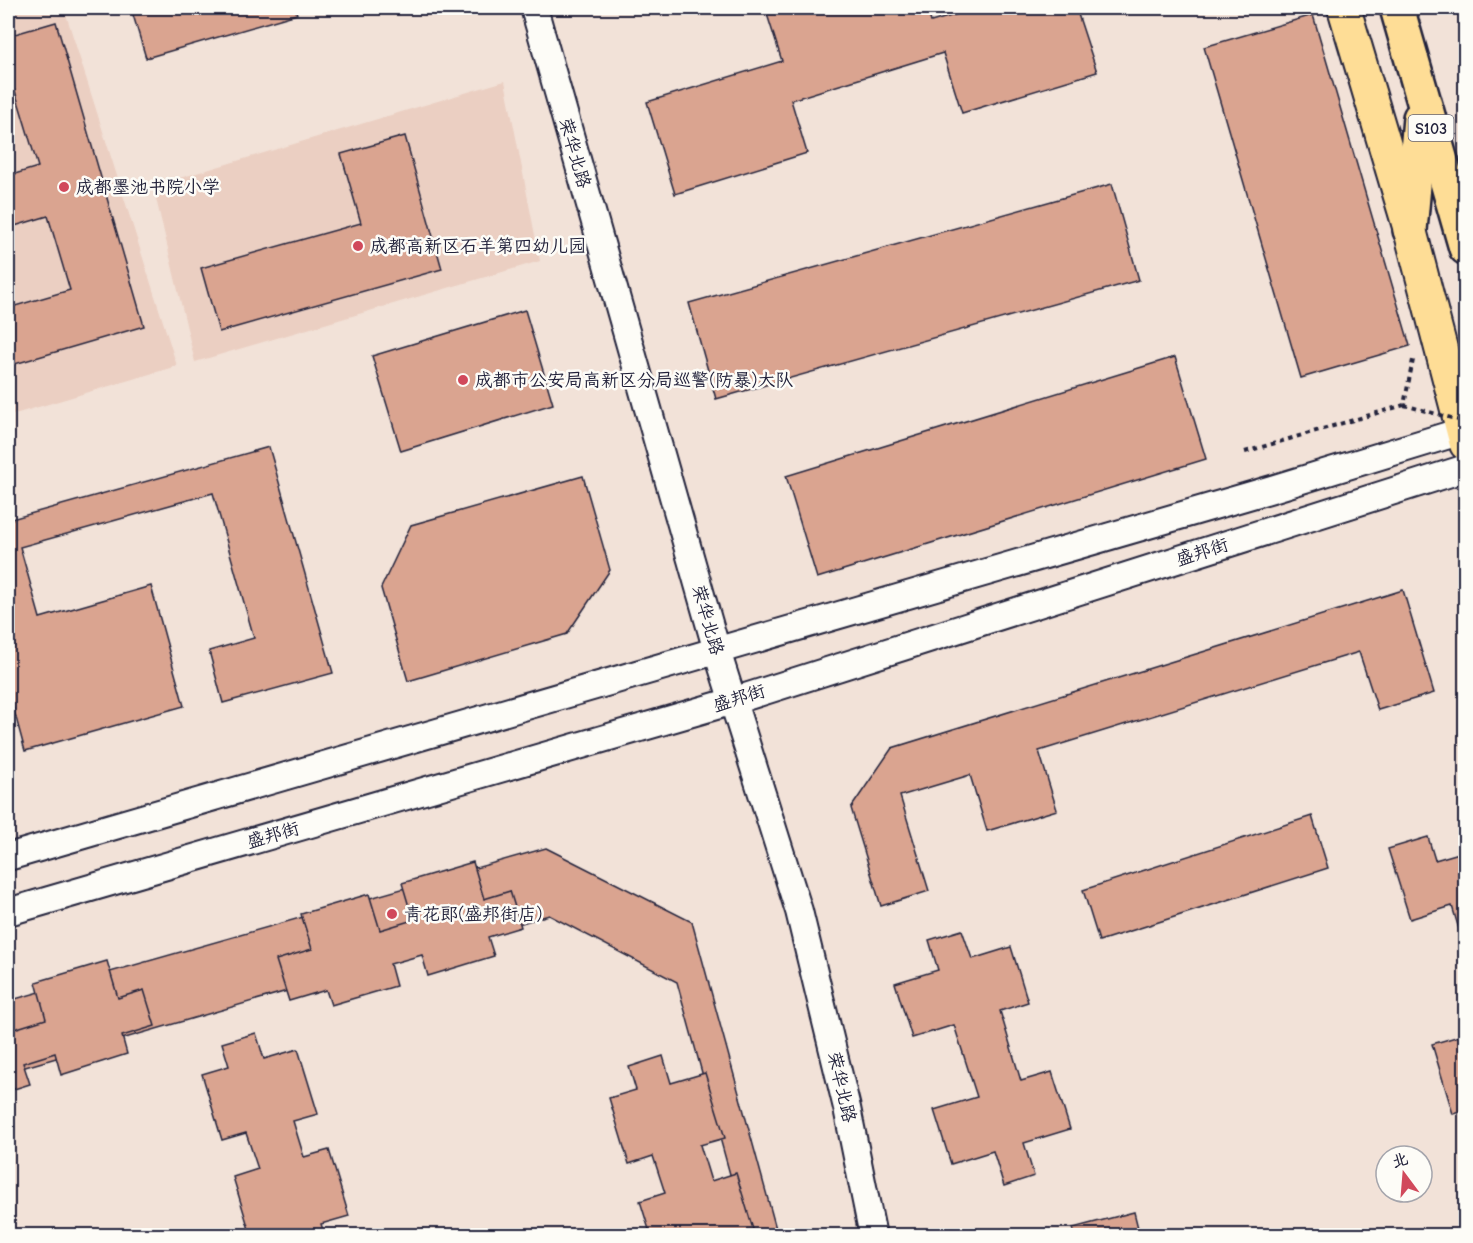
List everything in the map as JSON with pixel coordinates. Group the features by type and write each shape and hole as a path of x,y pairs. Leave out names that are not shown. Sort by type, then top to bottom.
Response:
{"highway":[{"name":"S103","path":"1397,8 1466,248"},
{"path":"1410,230 1422,99"}],"main road":[{"path":"1344,8 1410,230 1464,432"}],"street":[{"name":"荣华北路","path":"534,8 717,651 799,911 848,1108 873,1236"},
{"path":"8,857 1464,432"},
{"name":"盛邦街","path":"8,912 733,701 1466,468"}],"path":[{"path":"1404,405 1413,359 1410,350"},
{"path":"1245,452 1404,405 1464,432"}],"shaded area":[{"name":"成都墨池书院小学","path":"8,8 64,8 177,366 8,416"},
{"path":"505,81 540,261 195,362 153,186"}],"building":[{"path":"131,8 295,8 297,14 146,58"},
{"path":"778,8 927,8 931,22 978,8 1076,8 1097,72 962,113 943,53 791,100 807,153 675,194 647,102 782,61 766,11"},
{"path":"1313,15 1410,346 1301,378 1204,47"},
{"path":"56,22 144,326 8,366 8,308 70,290 48,216 8,228 8,176 38,167 15,91 8,93 8,36"},
{"name":"成都高新区石羊第四幼儿园","path":"405,136 442,269 219,332 201,268 361,223 341,154"},
{"path":"1112,184 1139,280 716,399 689,303"},
{"name":"成都市公安局高新区分局巡警(防暴)大队","path":"525,310 553,404 401,451 372,356"},
{"path":"1175,357 1206,459 817,578 786,476"},
{"path":"269,447 333,673 223,703 209,651 254,638 213,493 20,547 40,618 151,586 184,706 25,751 8,688 8,520"},
{"path":"583,476 610,570 567,634 408,681 381,588 411,525"},
{"path":"1403,590 1434,693 1378,710 1359,652 1039,751 1057,810 987,831 970,775 900,796 929,891 881,906 851,808 892,748"},
{"path":"1312,816 1328,868 1099,941 1083,890"},
{"path":"1428,837 1435,860 1466,851 1466,938 1462,939 1452,906 1410,919 1388,849"},
{"path":"546,848 692,922 778,1236 747,1236 677,982 549,915 8,1072 8,1001"},
{"path":"473,862 484,899 510,891 521,927 488,937 494,956 428,976 422,955 390,964 396,986 331,1005 326,990 289,1001 276,960 312,949 301,914 369,894 380,930 413,920 402,883"},
{"path":"962,930 972,959 1011,947 1028,1002 1000,1011 1021,1081 1052,1072 1070,1129 1024,1143 1034,1176 1004,1186 993,1151 951,1164 934,1110 977,1097 954,1025 912,1038 895,983 938,970 929,940"},
{"path":"107,961 118,998 144,990 155,1026 122,1036 127,1054 61,1075 55,1053 23,1063 30,1084 8,1091 8,1009 14,1029 46,1019 36,982"},
{"path":"256,1033 264,1059 298,1049 318,1114 293,1121 304,1157 329,1150 349,1216 321,1224 325,1236 251,1236 233,1177 258,1169 246,1133 222,1140 202,1074 229,1066 222,1043"},
{"path":"1466,1034 1466,1110 1453,1114 1432,1044"},
{"path":"663,1056 671,1083 705,1073 725,1138 700,1145 711,1181 736,1173 755,1236 651,1236 640,1201 665,1193 653,1156 629,1164 609,1098 636,1090 629,1067"},
{"path":"1134,1212 1140,1236 1075,1236 1073,1228"}],"place":[{"name":"成都墨池书院小学","path":"64,187"},
{"name":"成都高新区石羊第四幼儿园","path":"358,246"},
{"name":"成都市公安局高新区分局巡警(防暴)大队","path":"463,380"},
{"name":"青花郎(盛邦街店)","path":"392,914"}]}
